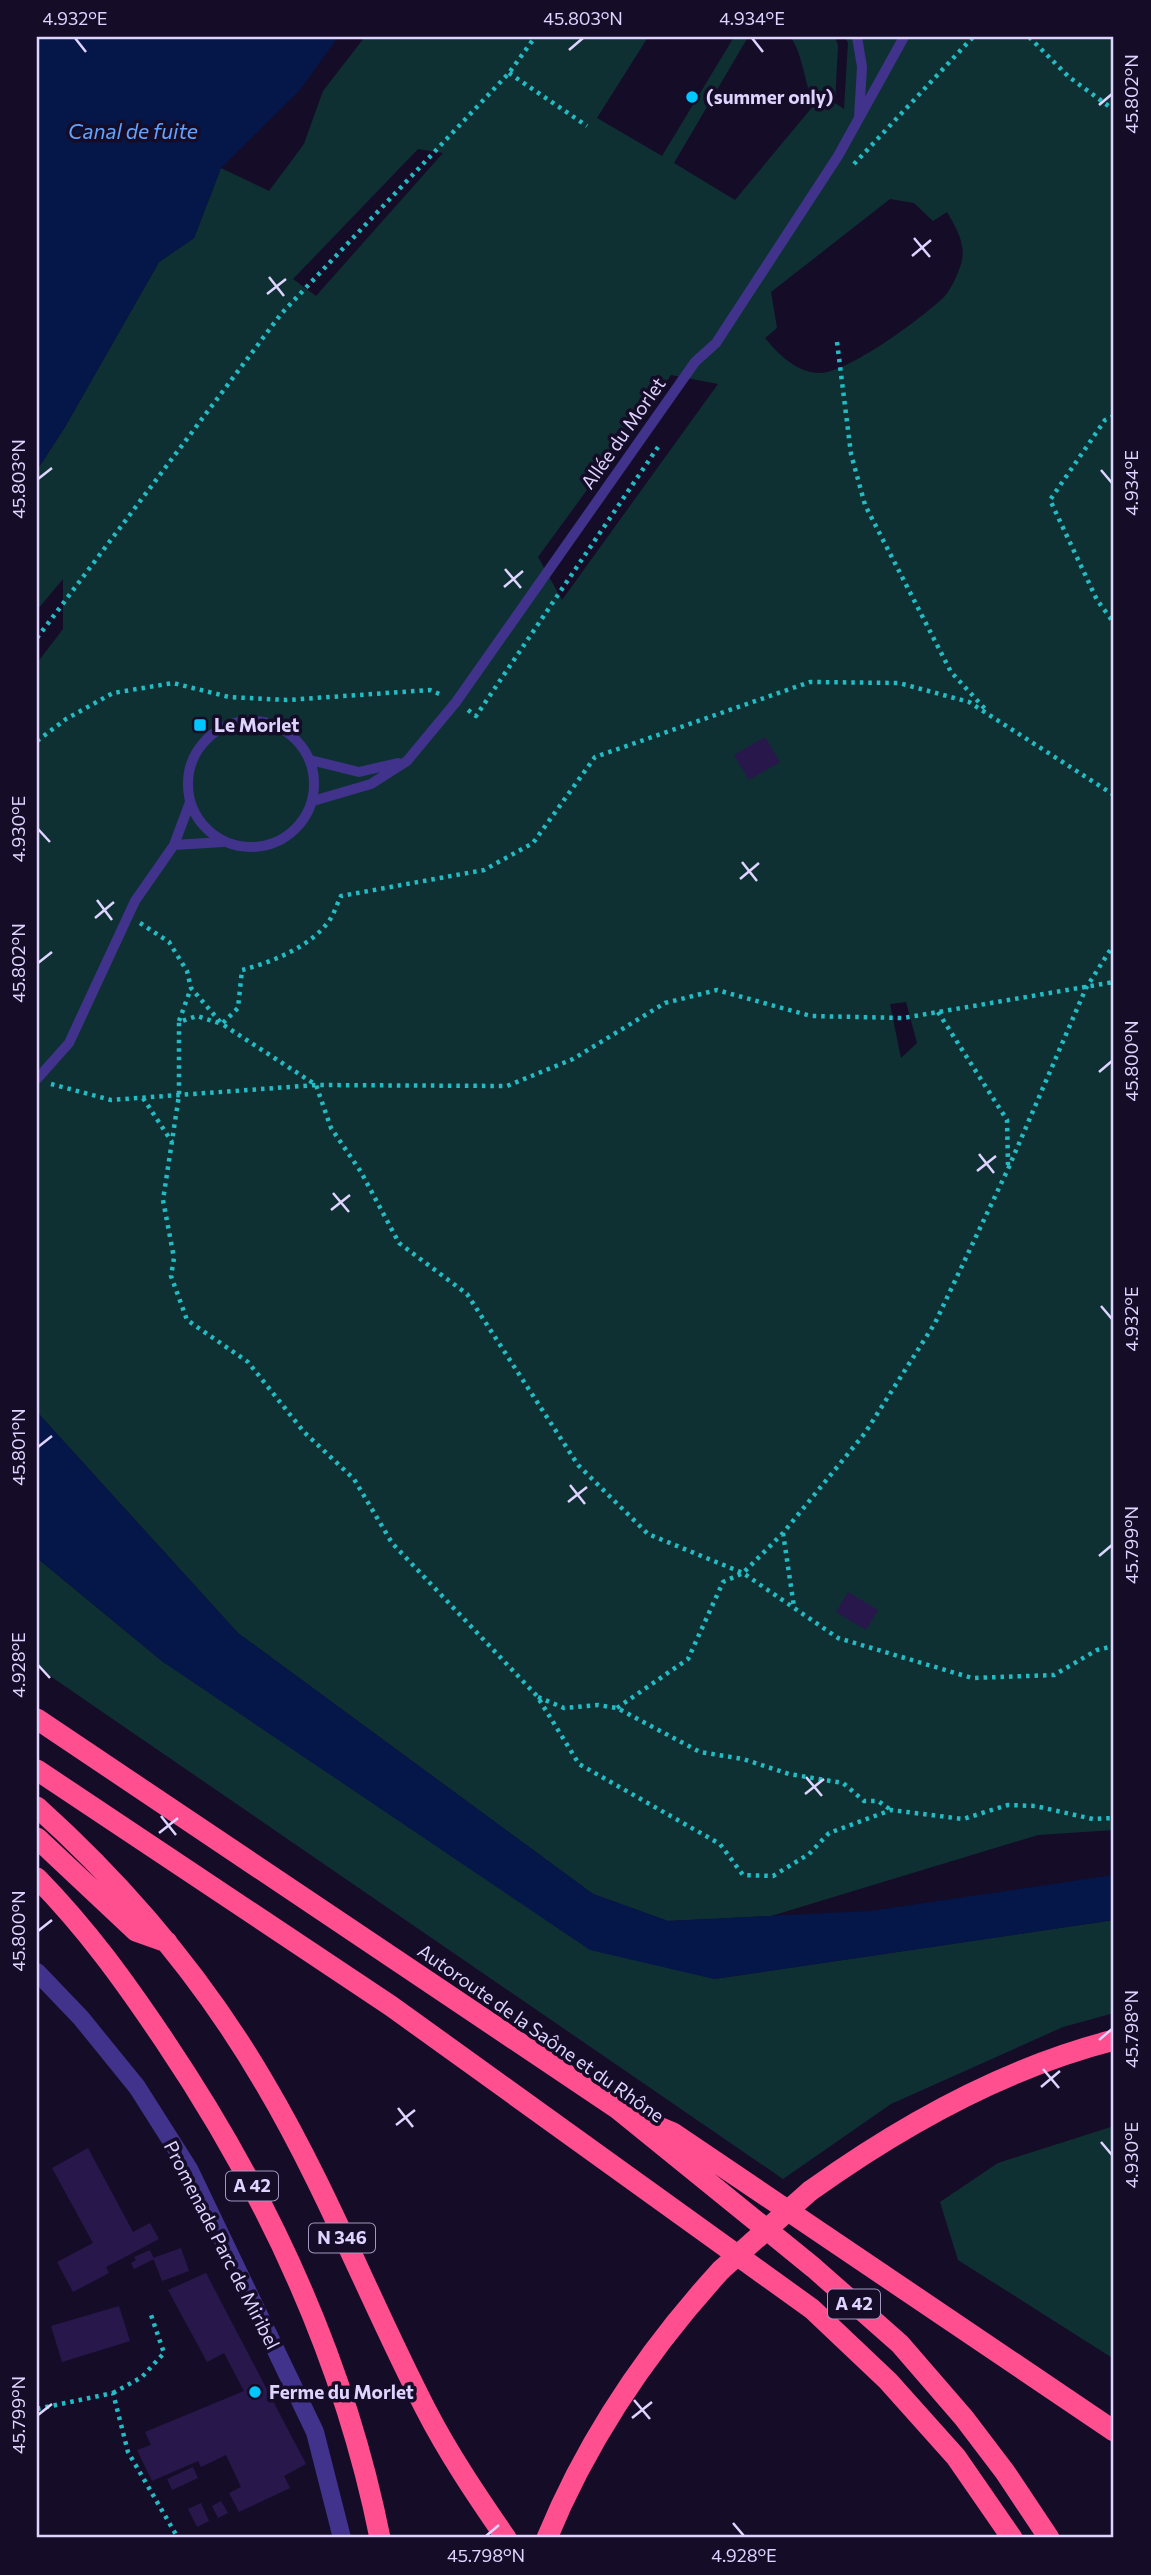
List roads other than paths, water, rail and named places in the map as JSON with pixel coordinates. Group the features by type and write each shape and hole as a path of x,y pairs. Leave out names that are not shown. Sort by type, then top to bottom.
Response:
{"highway":[{"name":"Autoroute de la Saône et du Rhône","path":"37,1719 618,2109 814,2268 900,2344 1005,2472 1049,2538"},
{"path":"37,1770 391,2006 812,2309 888,2381 956,2457 1012,2538"},
{"name":"N 346","path":"37,1807 93,1858 169,1943 222,2014 266,2085 426,2410 471,2487 506,2538"},
{"path":"37,1838 136,1931 169,1943"},
{"name":"A 42","path":"37,1878 109,1958 199,2091 268,2217 306,2292 343,2391 362,2455 380,2538"},
{"path":"547,2537 582,2460 626,2387 682,2313 721,2270 810,2191 866,2151 925,2117 998,2081 1114,2040"},
{"path":"618,2109 673,2133 1114,2431"}],"street":[{"path":"37,1972 81,2018 137,2087 189,2169 315,2432 342,2538"}],"lane":[{"name":"Allée du Morlet","path":"857,37 862,67 858,120"},
{"name":"Allée du Morlet","path":"313,801 371,784 407,761 456,702 695,362 716,343 838,156 904,37"},
{"path":"37,1079 69,1043 128,915 174,845 190,802 189,770 197,750 212,733 232,723 257,721 279,726 298,741 310,760 315,779 313,801 293,832 273,844 245,848 223,842 174,845"},
{"path":"310,760 359,772 407,761"},
{"path":"190,802 199,821 223,842"}],"water":[{"name":"Canal de fuite","path":"37,37 338,37 300,90 221,168 194,238 159,262 65,427 37,470"},
{"path":"37,1412 238,1633 593,1894 668,1921 870,1911 1114,1875 1114,1920 714,1979 590,1950 163,1662 37,1558"}],"place":[{"name":"(summer only)","path":"692,97"},
{"name":"Le Morlet","path":"200,725"},
{"name":"Ferme du Morlet","path":"255,2392"}]}
